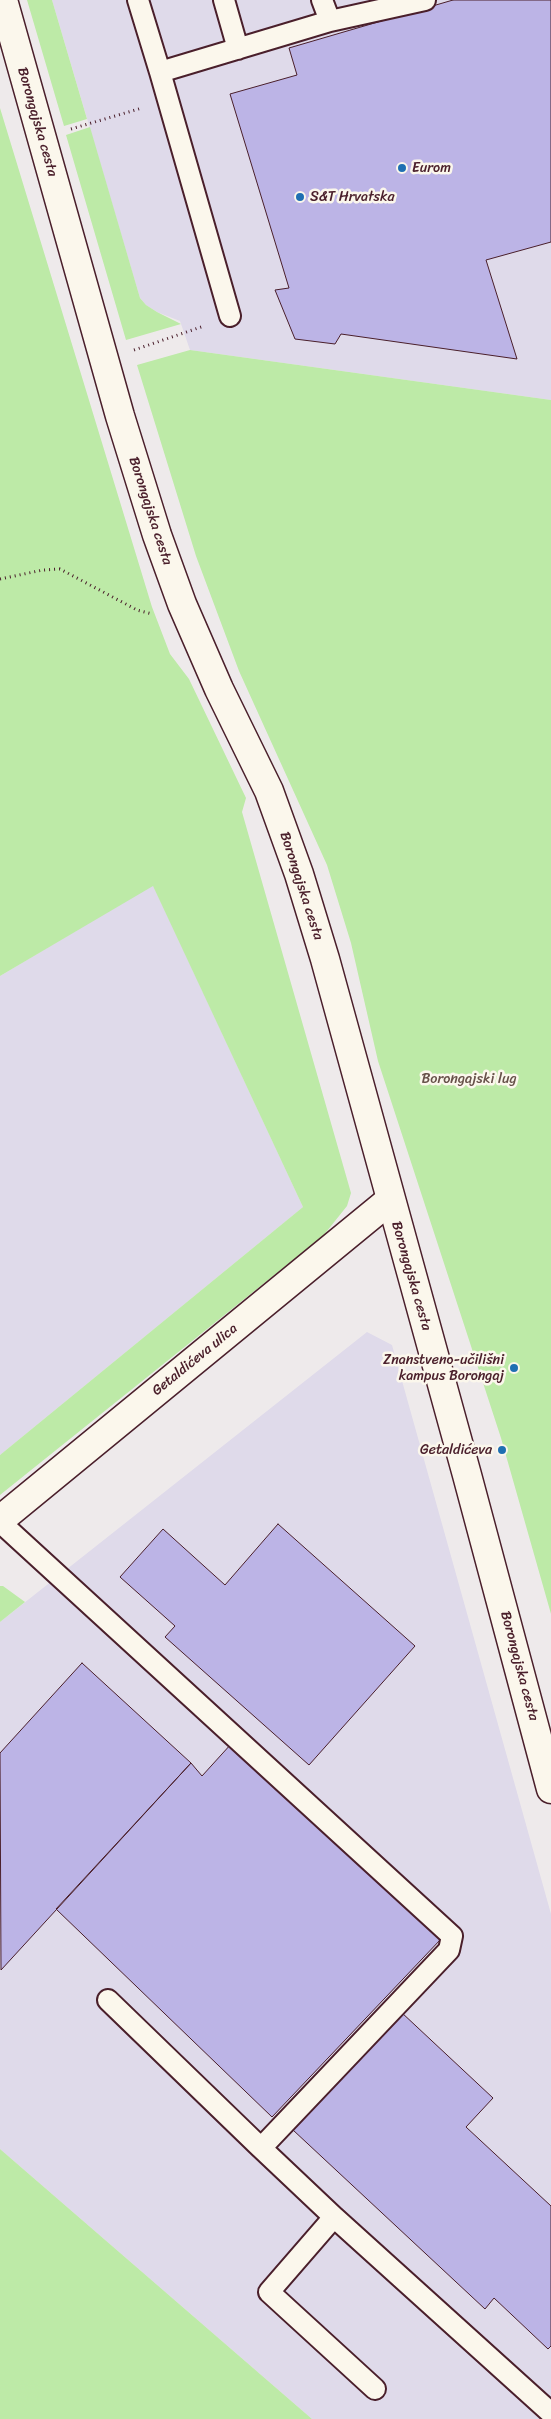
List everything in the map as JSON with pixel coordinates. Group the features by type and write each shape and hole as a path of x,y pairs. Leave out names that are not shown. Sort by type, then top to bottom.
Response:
{"street":[{"name":"Borongajska cesta","path":"3,0 120,416 182,604 219,689 268,791 299,874 325,959 551,1789"},
{"name":"Getaldićeva ulica","path":"0,1521 390,1200"}],"lane":[{"path":"138,0 230,316"},
{"path":"224,0 238,49"},
{"path":"322,0 330,21"},
{"path":"160,72 330,21 425,0"},
{"path":"0,1521 452,1936 449,1950 261,2148"},
{"path":"108,2000 334,2217 551,2413"},
{"path":"334,2217 268,2292 375,2389"}],"path":[{"path":"70,129 168,100"},
{"path":"126,352 185,334 230,316"},
{"path":"0,580 42,570 60,569 137,610 162,616 182,604"}],"shaded area":[{"path":"52,0 551,0 551,400 190,350 180,321 157,312 146,305 140,298"},
{"path":"153,885 303,1207 0,1455 0,976"},
{"path":"367,1332 392,1345 551,1914 551,2419 312,2419 0,2149 0,1622"}],"green space":[{"path":"27,0 52,0 87,119 64,126"},
{"path":"0,108 152,607 170,654 189,679 246,798 242,812 351,1193 347,1206 323,1236 0,1495 0,1455 303,1207 153,886 0,976"},
{"path":"90,127 140,298 146,305 157,312 181,324 126,340 66,135"},
{"name":"Borongajski lug","path":"190,350 551,400 551,1614 501,1438 378,1061 351,943 327,865 239,671 196,556 137,365"},
{"path":"0,1586 3,1586 25,1602 0,1622"},
{"path":"0,2149 312,2419 0,2419"}],"building":[{"name":"Eurom","path":"453,0 551,0 551,242 486,260 517,359 341,334 335,344 295,339 275,290 289,288 230,94 297,75 289,48"},
{"path":"278,1524 415,1646 309,1765 165,1637 175,1626 120,1577 163,1529 225,1585"},
{"path":"82,1663 191,1763 1,1970 0,1753"},
{"path":"232,1743 441,1939 272,2117 56,1909 191,1763 202,1776"},
{"path":"401,2012 493,2098 466,2127 551,2206 551,2346 548,2349 494,2298 485,2309 293,2130"}],"place":[{"name":"Eurom","path":"402,168"},
{"name":"S&T Hrvatska","path":"300,197"},
{"name":"Znanstveno-učilišni kampus Borongaj","path":"514,1368"},
{"name":"Getaldićeva","path":"502,1450"}]}
